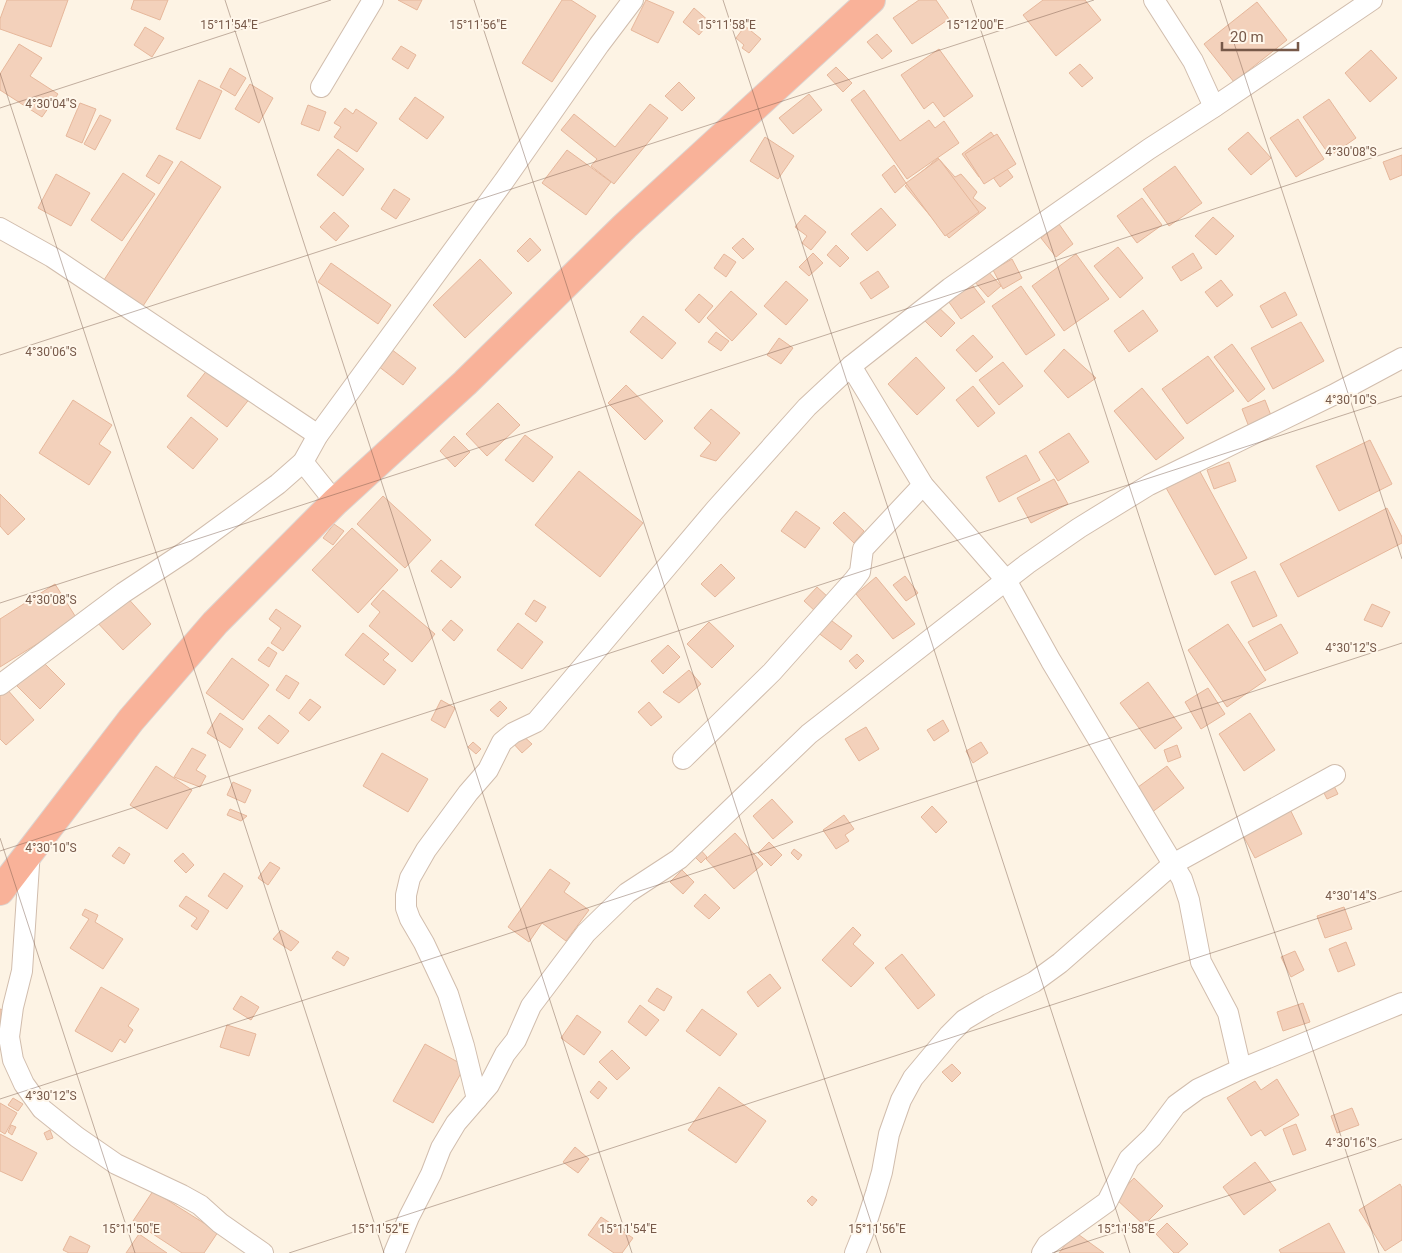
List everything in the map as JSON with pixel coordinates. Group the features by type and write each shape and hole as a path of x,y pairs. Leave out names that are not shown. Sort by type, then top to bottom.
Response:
{"highway":[{"path":"0,891 137,712 215,623 335,502 465,382 625,226 872,0"}],"street":[{"path":"321,88 373,0"},
{"path":"0,684 123,592 185,552 249,506 303,462 318,435 504,182 599,45 633,0"},
{"path":"1154,0 1193,61 1214,107"},
{"path":"478,1100 448,994 406,908 406,895 410,878 426,850 468,792 488,770 502,742 513,733 536,722 715,510 807,407 851,366 950,288 1149,149 1372,0"},
{"path":"0,228 52,257 318,435"},
{"path":"394,1253 409,1217 431,1174 440,1148 456,1123 478,1100 489,1085 505,1054 516,1040 531,1006 586,932 627,894 679,859 809,734 1006,580 1078,528 1149,485 1333,395 1402,358"},
{"path":"851,366 923,485 1006,580 1051,661 1174,864 1182,879 1189,900 1201,962 1228,1013 1242,1069"},
{"path":"303,462 335,502"},
{"path":"683,759 772,672 854,580 860,572 863,548 923,485"},
{"path":"855,1253 880,1179 889,1134 901,1100 913,1078 932,1053 964,1020 988,1005 1034,982 1060,963 1174,864 1335,775"},
{"path":"30,850 22,971 13,1007 10,1037 13,1060 24,1084 42,1109 77,1137 116,1164 200,1205 220,1223 263,1253"},
{"path":"1042,1253 1047,1245 1107,1202 1128,1159 1152,1137 1176,1105 1198,1089 1402,1003"}],"building":[{"path":"7,0 68,0 51,47 0,29 0,19"},
{"path":"134,0 168,0 160,20 131,9"},
{"path":"398,0 422,0 417,10"},
{"path":"562,0 571,0 596,16 552,82 522,63"},
{"path":"646,0 674,12 658,43 631,30"},
{"path":"919,0 936,0 949,19 912,44 893,18"},
{"path":"1043,0 1085,0 1101,20 1056,56 1023,15"},
{"path":"1257,2 1287,40 1234,82 1204,44"},
{"path":"694,8 710,22 699,35 683,22"},
{"path":"745,26 761,39 749,53 742,48 744,45 736,38"},
{"path":"145,27 164,38 152,57 134,45"},
{"path":"877,34 892,51 882,59 867,42"},
{"path":"19,44 42,58 30,76 58,94 42,117 0,90 0,74"},
{"path":"401,46 416,55 408,69 392,59"},
{"path":"939,49 973,96 944,117 933,102 924,109 901,75"},
{"path":"1371,50 1397,78 1370,102 1345,73"},
{"path":"1080,64 1093,78 1082,87 1069,73"},
{"path":"836,67 852,83 843,92 827,75"},
{"path":"230,68 246,78 235,96 220,87"},
{"path":"199,80 222,91 200,139 176,129"},
{"path":"679,82 695,98 682,111 665,96"},
{"path":"250,84 273,98 259,123 235,109"},
{"path":"864,90 900,141 929,120 935,128 944,121 959,143 907,179 851,100"},
{"path":"809,94 822,110 793,134 779,118"},
{"path":"415,97 444,117 427,139 399,119"},
{"path":"1329,99 1356,138 1330,156 1303,117"},
{"path":"80,103 96,109 82,143 66,136"},
{"path":"650,104 668,118 614,184 591,166 597,159 561,130 574,114 615,147"},
{"path":"308,105 326,112 319,131 301,124"},
{"path":"345,108 353,114 356,109 377,123 357,152 334,137 341,127 334,123"},
{"path":"100,115 111,120 95,150 84,144"},
{"path":"1298,119 1324,159 1296,177 1270,138"},
{"path":"991,132 1009,157 1002,162 1013,177 1000,187 990,173 979,177 962,154"},
{"path":"1248,132 1271,158 1251,175 1228,149"},
{"path":"997,134 1016,164 984,184 965,154"},
{"path":"765,137 794,156 778,179 750,161"},
{"path":"338,149 364,169 343,196 317,175"},
{"path":"567,150 611,182 586,215 542,183"},
{"path":"159,155 173,162 159,184 146,176"},
{"path":"1402,155 1402,175 1390,180 1383,162"},
{"path":"938,158 955,177 961,174 977,192 973,198 986,208 949,238 905,186"},
{"path":"939,159 979,212 945,236 906,183"},
{"path":"181,161 221,187 143,306 104,280"},
{"path":"894,165 906,183 895,193 882,175"},
{"path":"1175,166 1202,203 1169,226 1143,189"},
{"path":"123,173 155,194 122,241 91,220"},
{"path":"56,174 90,193 71,226 38,208"},
{"path":"394,189 410,199 396,219 381,209"},
{"path":"1142,198 1162,225 1137,243 1117,216"},
{"path":"881,208 896,225 867,251 851,234"},
{"path":"334,212 349,226 336,241 320,227"},
{"path":"805,215 826,232 811,250 802,243 807,236 795,227"},
{"path":"1213,217 1234,236 1216,255 1195,236"},
{"path":"1059,224 1073,244 1056,257 1041,238"},
{"path":"530,238 541,250 528,262 517,251"},
{"path":"743,238 754,249 743,259 732,248"},
{"path":"836,245 849,258 840,267 827,255"},
{"path":"1118,247 1143,278 1120,298 1094,266"},
{"path":"813,253 823,263 809,276 799,267"},
{"path":"1193,253 1202,268 1181,281 1172,267"},
{"path":"724,254 736,262 726,277 714,268"},
{"path":"1076,254 1109,299 1064,331 1032,286"},
{"path":"480,259 512,293 465,338 433,305"},
{"path":"1012,259 1022,278 1003,289 993,270"},
{"path":"331,263 391,305 378,324 318,282"},
{"path":"987,270 1001,286 988,297 974,281"},
{"path":"878,271 889,287 871,299 860,283"},
{"path":"1221,280 1233,295 1217,307 1205,292"},
{"path":"786,281 808,300 786,325 764,306"},
{"path":"970,282 985,302 961,319 946,298"},
{"path":"1021,286 1055,335 1026,355 992,306"},
{"path":"731,291 757,314 732,341 707,318"},
{"path":"1285,292 1297,315 1272,328 1260,306"},
{"path":"699,294 713,306 699,323 685,310"},
{"path":"935,304 955,323 941,337 921,317"},
{"path":"1143,310 1158,331 1129,352 1114,331"},
{"path":"643,316 676,343 662,359 630,332"},
{"path":"1301,322 1324,361 1273,389 1251,348"},
{"path":"716,332 729,341 721,351 708,342"},
{"path":"973,335 993,357 976,372 956,350"},
{"path":"779,338 793,348 781,364 767,355"},
{"path":"1232,344 1265,389 1248,402 1214,357"},
{"path":"391,349 416,368 403,385 378,366"},
{"path":"1064,349 1096,378 1068,398 1044,371"},
{"path":"1208,356 1234,391 1187,424 1162,389"},
{"path":"916,357 945,388 917,415 888,384"},
{"path":"1003,362 1023,386 999,405 979,380"},
{"path":"211,365 251,397 227,427 187,396"},
{"path":"626,385 663,421 645,440 608,403"},
{"path":"973,386 995,413 978,427 956,400"},
{"path":"1142,388 1184,438 1156,460 1114,411"},
{"path":"73,400 112,425 99,444 111,452 89,485 39,453"},
{"path":"1265,400 1272,418 1249,427 1242,409"},
{"path":"498,403 520,425 487,456 466,434"},
{"path":"711,409 740,433 716,461 700,456 711,443 694,428"},
{"path":"191,417 218,439 193,469 167,447"},
{"path":"1069,433 1089,462 1058,481 1039,452"},
{"path":"525,435 553,457 533,482 505,460"},
{"path":"454,436 470,452 455,467 440,451"},
{"path":"1370,440 1392,484 1339,511 1316,466"},
{"path":"1026,455 1040,480 999,502 986,477"},
{"path":"1229,462 1236,481 1214,489 1207,470"},
{"path":"1198,468 1247,558 1215,575 1165,486"},
{"path":"579,471 643,523 600,577 535,525"},
{"path":"1054,479 1068,504 1031,523 1017,498"},
{"path":"0,494 25,519 8,535 0,526"},
{"path":"383,496 431,540 405,568 357,524"},
{"path":"1387,508 1402,537 1402,543 1298,597 1280,564"},
{"path":"796,511 820,528 805,548 781,531"},
{"path":"844,512 864,531 854,543 833,523"},
{"path":"334,524 344,531 333,545 323,538"},
{"path":"352,528 398,570 358,613 312,570"},
{"path":"441,560 461,577 451,588 431,571"},
{"path":"721,564 735,578 715,597 701,584"},
{"path":"1255,571 1277,616 1253,627 1231,582"},
{"path":"905,576 918,593 906,601 893,585"},
{"path":"876,577 915,624 893,639 856,594"},
{"path":"55,584 77,619 0,667 0,619"},
{"path":"817,587 828,597 815,611 804,601"},
{"path":"383,590 435,634 412,662 369,626 380,612 371,604"},
{"path":"124,594 151,624 123,650 95,620"},
{"path":"534,600 546,607 536,622 525,614"},
{"path":"1372,604 1390,612 1382,627 1364,620"},
{"path":"276,609 301,626 283,651 271,643 281,628 269,619"},
{"path":"828,618 852,636 841,650 817,632"},
{"path":"451,620 463,630 454,641 442,630"},
{"path":"709,622 734,646 712,668 687,644"},
{"path":"518,623 543,642 522,669 497,650"},
{"path":"1228,624 1266,680 1227,707 1188,650"},
{"path":"1281,624 1298,653 1265,671 1248,642"},
{"path":"363,633 389,654 383,660 396,670 384,685 345,655"},
{"path":"668,645 680,657 663,674 651,661"},
{"path":"268,647 277,653 269,667 258,660"},
{"path":"857,654 864,661 856,669 849,661"},
{"path":"232,658 269,685 243,720 206,693"},
{"path":"42,661 65,684 40,709 17,686"},
{"path":"689,670 701,684 679,703 663,692"},
{"path":"286,675 299,683 289,699 276,690"},
{"path":"1148,682 1182,728 1155,749 1120,703"},
{"path":"6,688 34,720 6,745 0,739 0,693"},
{"path":"1208,688 1225,714 1201,729 1185,702"},
{"path":"310,699 321,707 309,721 299,713"},
{"path":"441,700 455,708 445,728 431,720"},
{"path":"500,701 507,708 498,717 490,710"},
{"path":"649,702 662,717 651,726 638,712"},
{"path":"220,713 243,729 230,748 207,733"},
{"path":"1250,713 1275,750 1244,771 1219,734"},
{"path":"269,715 289,731 278,744 258,728"},
{"path":"943,720 949,731 934,741 927,730"},
{"path":"866,727 879,749 859,761 845,739"},
{"path":"520,733 532,744 522,753 512,742"},
{"path":"473,742 481,749 476,754 468,747"},
{"path":"981,742 988,753 973,763 966,751"},
{"path":"1177,745 1181,757 1168,762 1164,750"},
{"path":"192,748 206,755 196,770 206,776 200,787 174,777"},
{"path":"382,753 428,779 408,812 363,786"},
{"path":"156,766 192,790 167,829 130,805"},
{"path":"1167,766 1184,788 1151,813 1134,790"},
{"path":"233,782 251,790 245,803 227,795"},
{"path":"1334,786 1338,794 1327,799 1323,791"},
{"path":"1284,797 1302,834 1255,858 1236,822"},
{"path":"772,799 793,822 773,839 753,816"},
{"path":"932,806 947,822 936,833 921,817"},
{"path":"230,809 247,816 241,821 227,815"},
{"path":"844,815 854,829 845,835 849,841 836,849 823,830"},
{"path":"735,833 763,864 734,889 706,859"},
{"path":"769,842 782,855 771,866 758,853"},
{"path":"119,847 130,854 124,864 112,856"},
{"path":"698,847 707,857 701,863 691,853"},
{"path":"794,849 802,855 798,860 791,853"},
{"path":"183,853 194,865 186,873 174,861"},
{"path":"270,862 280,868 268,885 258,878"},
{"path":"550,869 570,883 564,892 589,910 566,941 542,923 529,942 508,927"},
{"path":"682,870 694,882 683,894 670,882"},
{"path":"224,873 243,886 227,909 208,896"},
{"path":"705,894 720,908 709,919 694,906"},
{"path":"186,896 209,911 197,930 191,926 197,918 179,906"},
{"path":"1344,907 1352,929 1325,938 1317,916"},
{"path":"85,909 98,915 95,922 123,939 103,969 70,948 89,919 82,915"},
{"path":"853,927 861,935 853,944 874,963 851,987 822,960"},
{"path":"281,930 299,942 291,951 273,939"},
{"path":"1346,942 1355,965 1338,972 1329,949"},
{"path":"337,951 349,958 344,966 332,958"},
{"path":"1295,951 1304,970 1291,977 1281,957"},
{"path":"902,954 935,995 918,1009 885,968"},
{"path":"770,974 781,988 758,1007 747,992"},
{"path":"101,987 139,1009 128,1026 133,1030 125,1043 120,1039 112,1052 75,1031"},
{"path":"657,988 672,997 664,1011 648,1001"},
{"path":"241,996 259,1007 251,1020 233,1009"},
{"path":"1303,1003 1310,1022 1283,1031 1277,1012"},
{"path":"640,1005 659,1020 646,1036 628,1022"},
{"path":"0,1009 11,1012 7,1030 0,1028"},
{"path":"702,1009 737,1034 720,1056 686,1031"},
{"path":"577,1015 601,1032 584,1055 561,1038"},
{"path":"227,1025 256,1034 249,1056 220,1047"},
{"path":"425,1044 465,1066 433,1123 393,1101"},
{"path":"612,1050 630,1068 617,1080 599,1062"},
{"path":"952,1064 961,1073 952,1082 942,1072"},
{"path":"1277,1079 1299,1115 1265,1136 1261,1130 1251,1136 1227,1098 1255,1081 1261,1090"},
{"path":"599,1081 607,1088 598,1099 590,1092"},
{"path":"719,1087 766,1121 736,1163 688,1130"},
{"path":"13,1098 23,1104 18,1111 8,1105"},
{"path":"0,1103 17,1113 5,1134 0,1131"},
{"path":"1352,1108 1359,1125 1337,1133 1331,1116"},
{"path":"1296,1124 1306,1150 1293,1155 1283,1129"},
{"path":"11,1125 16,1127 12,1135 8,1132"},
{"path":"50,1130 53,1138 47,1140 44,1133"},
{"path":"0,1134 37,1153 22,1181 0,1171"},
{"path":"575,1147 589,1159 578,1173 563,1162"},
{"path":"1255,1162 1276,1190 1244,1215 1223,1187"},
{"path":"1134,1178 1163,1206 1144,1225 1115,1198"},
{"path":"1400,1184 1402,1188 1402,1240 1385,1251 1359,1210"},
{"path":"153,1191 218,1232 204,1253 182,1253 133,1221"},
{"path":"812,1196 817,1200 812,1206 807,1201"},
{"path":"601,1217 633,1238 622,1253 614,1253 588,1235"},
{"path":"1167,1223 1188,1244 1178,1253 1174,1253 1156,1234"},
{"path":"1329,1223 1345,1253 1281,1253 1279,1250"},
{"path":"1075,1232 1104,1253 1059,1253"},
{"path":"139,1234 167,1253 126,1253"},
{"path":"70,1236 90,1246 87,1253 69,1253 63,1250"}]}
